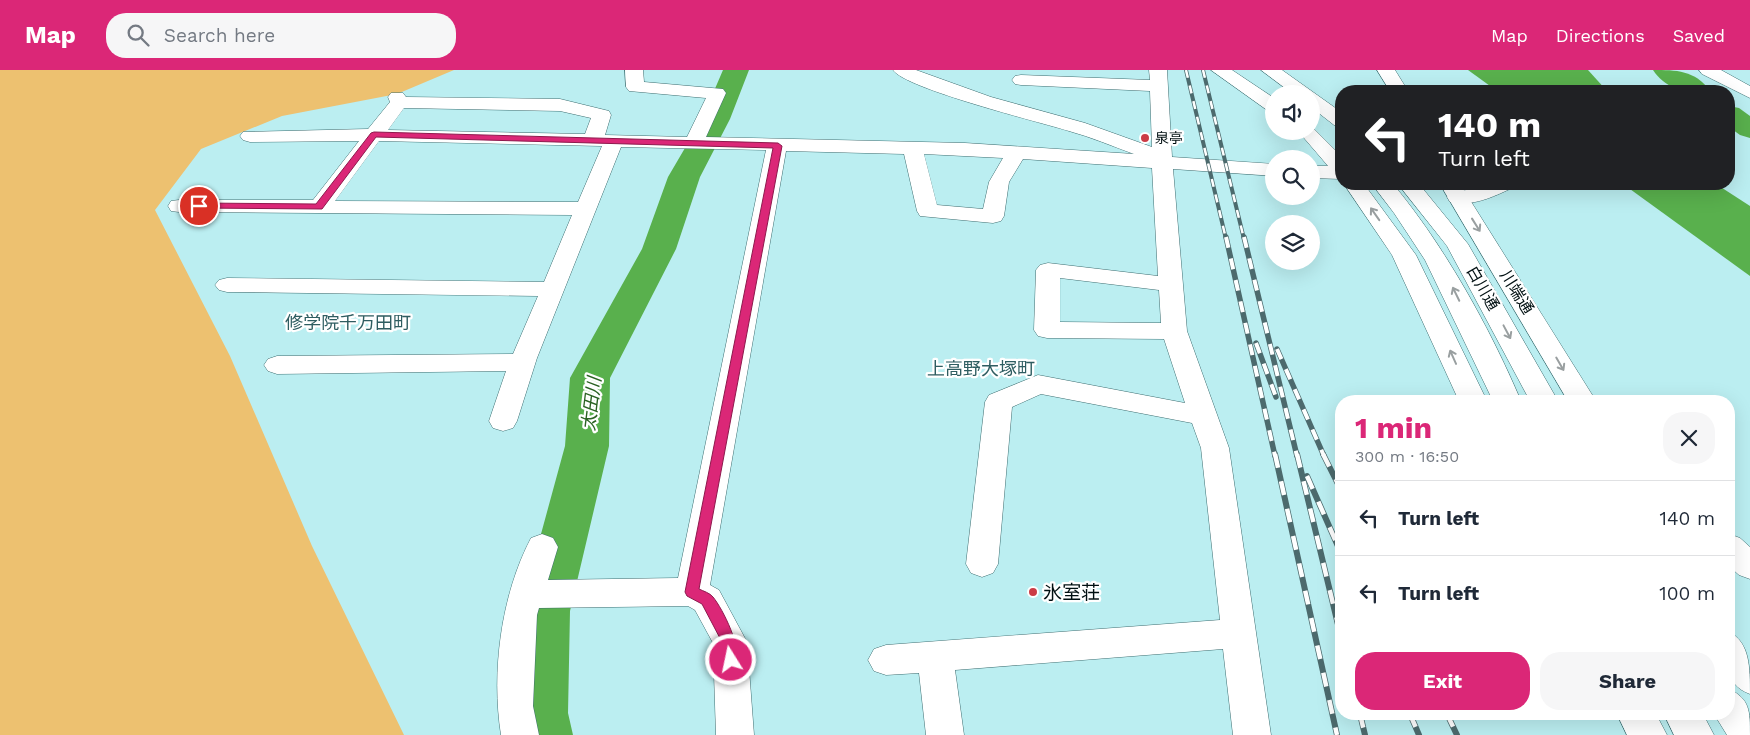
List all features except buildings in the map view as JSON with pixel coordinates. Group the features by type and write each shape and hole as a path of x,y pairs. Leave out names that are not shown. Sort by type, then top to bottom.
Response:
{"main road":[{"path":"634,70 635,87 717,93 694,142"},
{"path":"902,70 926,81 1025,114 1078,127 1163,161"},
{"path":"1220,70 1265,100"},
{"path":"1244,70 1265,85"},
{"path":"1270,70 1292,85"},
{"path":"1386,70 1395,85"},
{"path":"1708,70 1750,93"},
{"path":"1025,114 1021,75 1158,78 1169,284 1174,331 1215,448 1252,735"},
{"path":"319,207 398,100 560,105 602,115 603,140 586,208 523,362 503,420"},
{"path":"1320,105 1335,116"},
{"path":"1320,125 1335,137"},
{"path":"250,136 374,135 913,148 1163,161 1265,169"},
{"path":"1315,140 1335,161"},
{"path":"692,592 778,146"},
{"path":"913,148 928,212 993,216 999,182 1016,153"},
{"path":"1320,173 1335,174"},
{"path":"1358,190 1404,255 1470,395"},
{"name":"白川通","path":"1386,190 1427,244 1450,283 1504,395"},
{"name":"白川通","path":"1413,190 1457,244 1541,395"},
{"path":"1454,190 1479,195 1491,190"},
{"name":"川端通","path":"1454,190 1578,395"},
{"path":"179,206 586,208"},
{"path":"1169,284 1048,270 1047,330 1174,331"},
{"path":"227,285 552,289"},
{"path":"277,365 523,362"},
{"path":"982,564 1000,402 1038,384 1204,416"},
{"path":"520,735 515,706 520,615 542,547"},
{"path":"1735,552 1750,566"},
{"path":"526,594 692,592 707,600 730,642 735,735"},
{"path":"886,660 1239,633"},
{"path":"936,656 945,735"},
{"path":"1735,656 1750,678"},
{"path":"1735,715 1749,735"},
{"path":"1639,720 1648,735"},
{"path":"1686,720 1695,735"}],"shaded area":[{"path":"0,70 454,70 397,94 282,116 201,149 155,210 230,356 312,546 404,735 0,735"},
{"path":"1468,70 1588,70 1602,85 1489,85"},
{"path":"1631,190 1725,190 1750,206 1750,276"}],"waterway":[{"name":"太田川","path":"545,735 540,713 545,611 587,446 590,378 659,249 684,177 716,119 736,70"},
{"path":"1666,70 1687,85"},
{"path":"1735,118 1750,129"}],"railway":[{"path":"1186,70 1226,239"},
{"path":"1203,70 1244,239"},
{"path":"1226,237 1275,456"},
{"path":"1244,237 1297,456"},
{"path":"1256,343 1276,397"},
{"path":"1277,349 1324,456"},
{"path":"1275,454 1337,735"},
{"path":"1297,454 1335,612"},
{"path":"1324,456 1335,478"},
{"path":"1307,476 1335,539"},
{"path":"1361,720 1365,735"},
{"path":"1413,720 1419,735"},
{"path":"1450,720 1457,735"}],"place":[{"name":"泉亭","path":"1145,138"},
{"name":"氷室荘","path":"1033,592"}],"district":[{"name":"修学院千万田町","path":"348,322"},
{"name":"上高野大塚町","path":"981,368"}],"route":[{"path":"199,206 319,207 374,135 689,142 778,146 692,592 707,600 730,642 731,660"}]}
